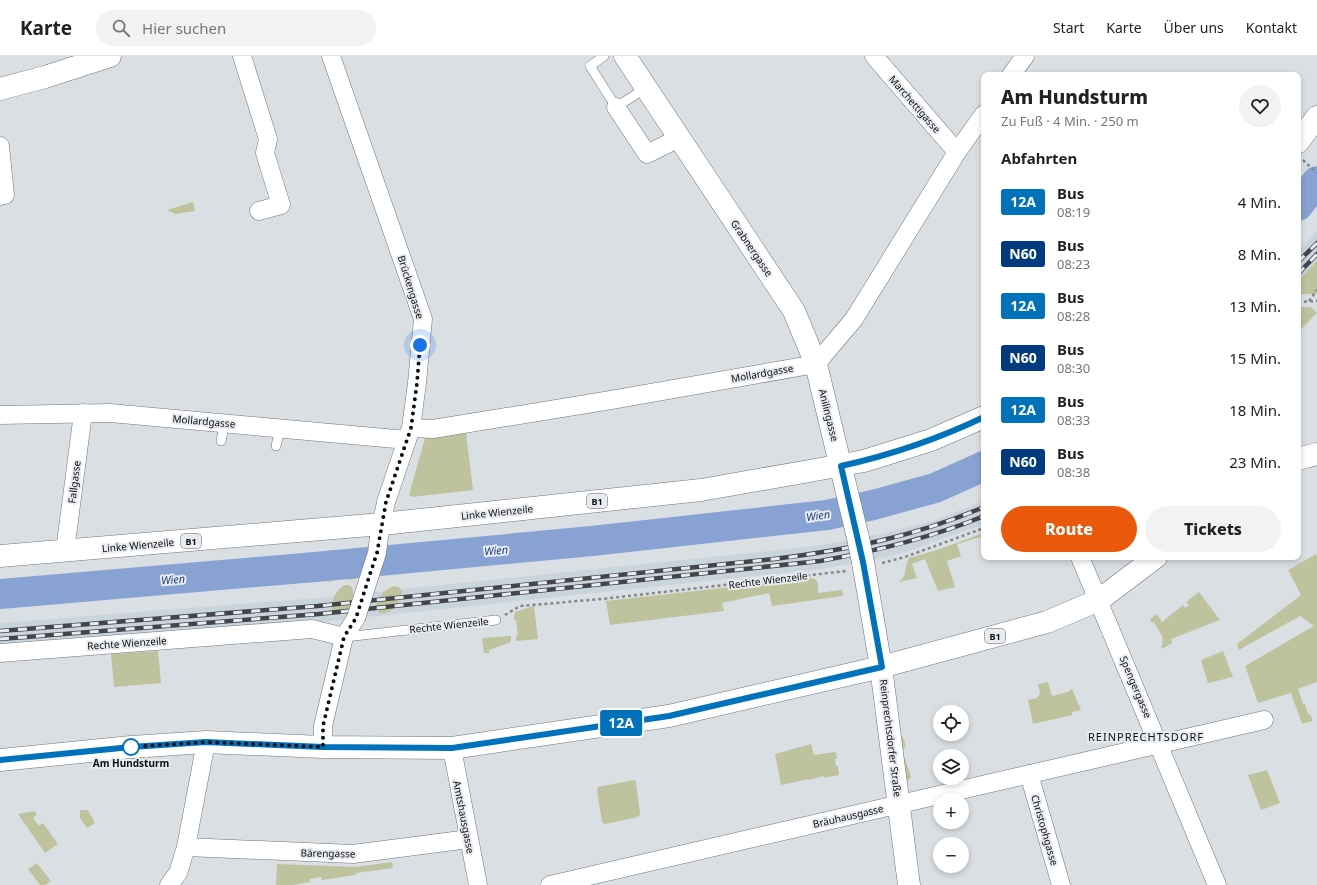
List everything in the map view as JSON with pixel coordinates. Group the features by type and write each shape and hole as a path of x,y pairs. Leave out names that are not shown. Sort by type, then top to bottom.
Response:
{"main road":[{"path":"0,89 45,77 110,56"},
{"name":"Grabnergasse","path":"625,56 794,311 816,364"},
{"path":"1301,149 1317,117"},
{"name":"Anilingasse","path":"816,364 863,565"},
{"name":"Linke Wienzeile","path":"0,556 381,531 701,490 843,475 894,452 931,440 981,418"},
{"path":"1301,458 1317,454"},
{"name":"B1","path":"0,755 206,742 323,747 452,748 669,716 882,667 1047,622 1099,600 1152,560"},
{"name":"Reinprechtsdorfer Straße","path":"863,565 882,667 909,885"}],"street":[{"path":"242,56 268,139 265,153 281,204 259,211"},
{"name":"Brückengasse","path":"323,747 323,726 344,637 356,618 377,553 386,502 409,434 417,383 423,319 331,56"},
{"name":"Marchettigasse","path":"874,56 957,152"},
{"path":"1013,72 1025,56"},
{"path":"616,107 647,154 679,138"},
{"path":"816,364 854,319 957,152 981,118"},
{"path":"0,146 6,195 0,196"},
{"name":"Mollardgasse","path":"0,415 110,413 280,428 409,434 816,364"},
{"name":"Fallgasse","path":"65,551 83,413"},
{"name":"Spengergasse","path":"1081,560 1217,885"},
{"name":"Rechte Wienzeile","path":"0,653 267,637 312,629 344,637"},
{"name":"Bräuhausgasse","path":"550,885 1264,720"},
{"path":"169,885 178,873 186,847 206,742"},
{"name":"Amtshausgasse","path":"452,748 478,885"},
{"name":"Christophgasse","path":"1029,774 1061,885"},
{"name":"Bärengasse","path":"186,847 353,854 469,839"}],"lane":[{"path":"604,56 590,66 616,107 646,88"},
{"path":"221,441 225,422"},
{"path":"276,446 280,428"},
{"name":"Rechte Wienzeile","path":"344,637 496,620"}],"path":[{"path":"1301,152 1317,173"},
{"path":"1309,301 1317,290"},
{"path":"1301,302 1317,301"},
{"name":"Rechte Wienzeile","path":"496,620 520,606 602,599 863,565 905,557 981,529"}],"shaded area":[{"path":"1317,231 1317,261 1301,278 1301,249"},
{"path":"981,502 981,525 905,552 821,569 320,622 0,647 0,623 318,598 817,546 881,534 933,521"}],"green space":[{"path":"193,202 195,211 175,214 167,210"},
{"path":"1317,261 1317,294 1301,294 1301,278"},
{"path":"1301,307 1311,307 1317,313 1301,329"},
{"path":"466,432 473,490 412,497 409,495 425,438"},
{"path":"981,534 981,537 957,544 961,556 947,561 955,587 938,591 925,559 912,564 917,578 899,582 904,576 909,558 934,551"},
{"path":"357,549 365,552 366,556 363,570 357,577 349,580 345,575 346,564 351,554"},
{"path":"329,550 334,551 337,554 340,562 334,581 328,582 322,575 321,561"},
{"path":"1316,554 1317,682 1298,689 1303,704 1305,704 1308,714 1310,714 1313,721 1302,724 1291,693 1258,703 1245,666 1314,626 1300,616 1239,650 1237,644 1301,595 1288,570"},
{"path":"810,578 815,579 818,583 818,593 842,590 843,596 772,606 769,593 722,603 724,611 610,625 606,601"},
{"path":"345,585 352,587 353,596 351,605 345,612 336,615 332,610 333,599 337,592"},
{"path":"394,586 399,587 402,591 400,599 395,607 388,612 379,613 376,607 378,600 384,592"},
{"path":"1199,592 1220,620 1171,639 1172,643 1162,649 1161,646 1163,645 1163,638 1154,622 1151,622 1150,619 1157,614 1162,622 1183,605 1185,608 1189,605 1186,602"},
{"path":"534,606 538,639 516,641 516,635 518,635 516,620 514,620 515,612"},
{"path":"511,636 511,642 489,650 489,653 484,653 482,638"},
{"path":"158,651 161,683 114,687 111,654"},
{"path":"1223,651 1233,677 1208,683 1201,660"},
{"path":"1048,682 1052,696 1068,692 1072,689 1081,710 1072,712 1072,715 1033,724 1028,700 1037,698 1040,694 1038,684"},
{"path":"902,737 905,748 902,751 911,776 909,780 902,784 896,738"},
{"path":"811,744 814,755 836,752 837,759 835,759 836,766 838,766 839,775 824,778 824,776 781,785 775,754"},
{"path":"1267,770 1280,803 1261,810 1248,775"},
{"path":"634,780 636,782 640,814 638,817 605,824 602,822 597,790 598,787"},
{"path":"80,810 88,810 95,823 87,828 80,818"},
{"path":"35,811 37,815 33,818 39,826 43,823 58,844 45,853 18,814"},
{"path":"392,862 393,868 356,873 355,875 322,880 321,877 310,879 310,882 293,885 276,885 277,864 355,867"},
{"path":"37,863 51,881 45,885 40,885 28,869"}],"waterway":[{"name":"Wien","path":"1301,202 1317,181"},
{"name":"Wien","path":"0,594 592,541 827,515 873,505 935,488 981,467"}],"railway":[{"path":"1301,259 1317,243"},
{"path":"1301,271 1317,254"},
{"path":"0,631 318,606 774,559 855,546 907,534 981,508"},
{"path":"0,639 319,614 820,561 903,543 944,531 981,517"}],"bus line":[{"name":"12A","path":"0,760 131,747 206,742 350,748 452,748 669,716 882,667 863,562 841,466 864,461 931,440 981,418"}],"place":[{"name":"Am Hundsturm","path":"131,747"}],"district":[{"name":"REINPRECHTSDORF","path":"1146,736"}],"route":[{"path":"131,747 206,742 323,747 323,726 344,637 356,618 377,553 386,502 411,428 420,345"}]}
